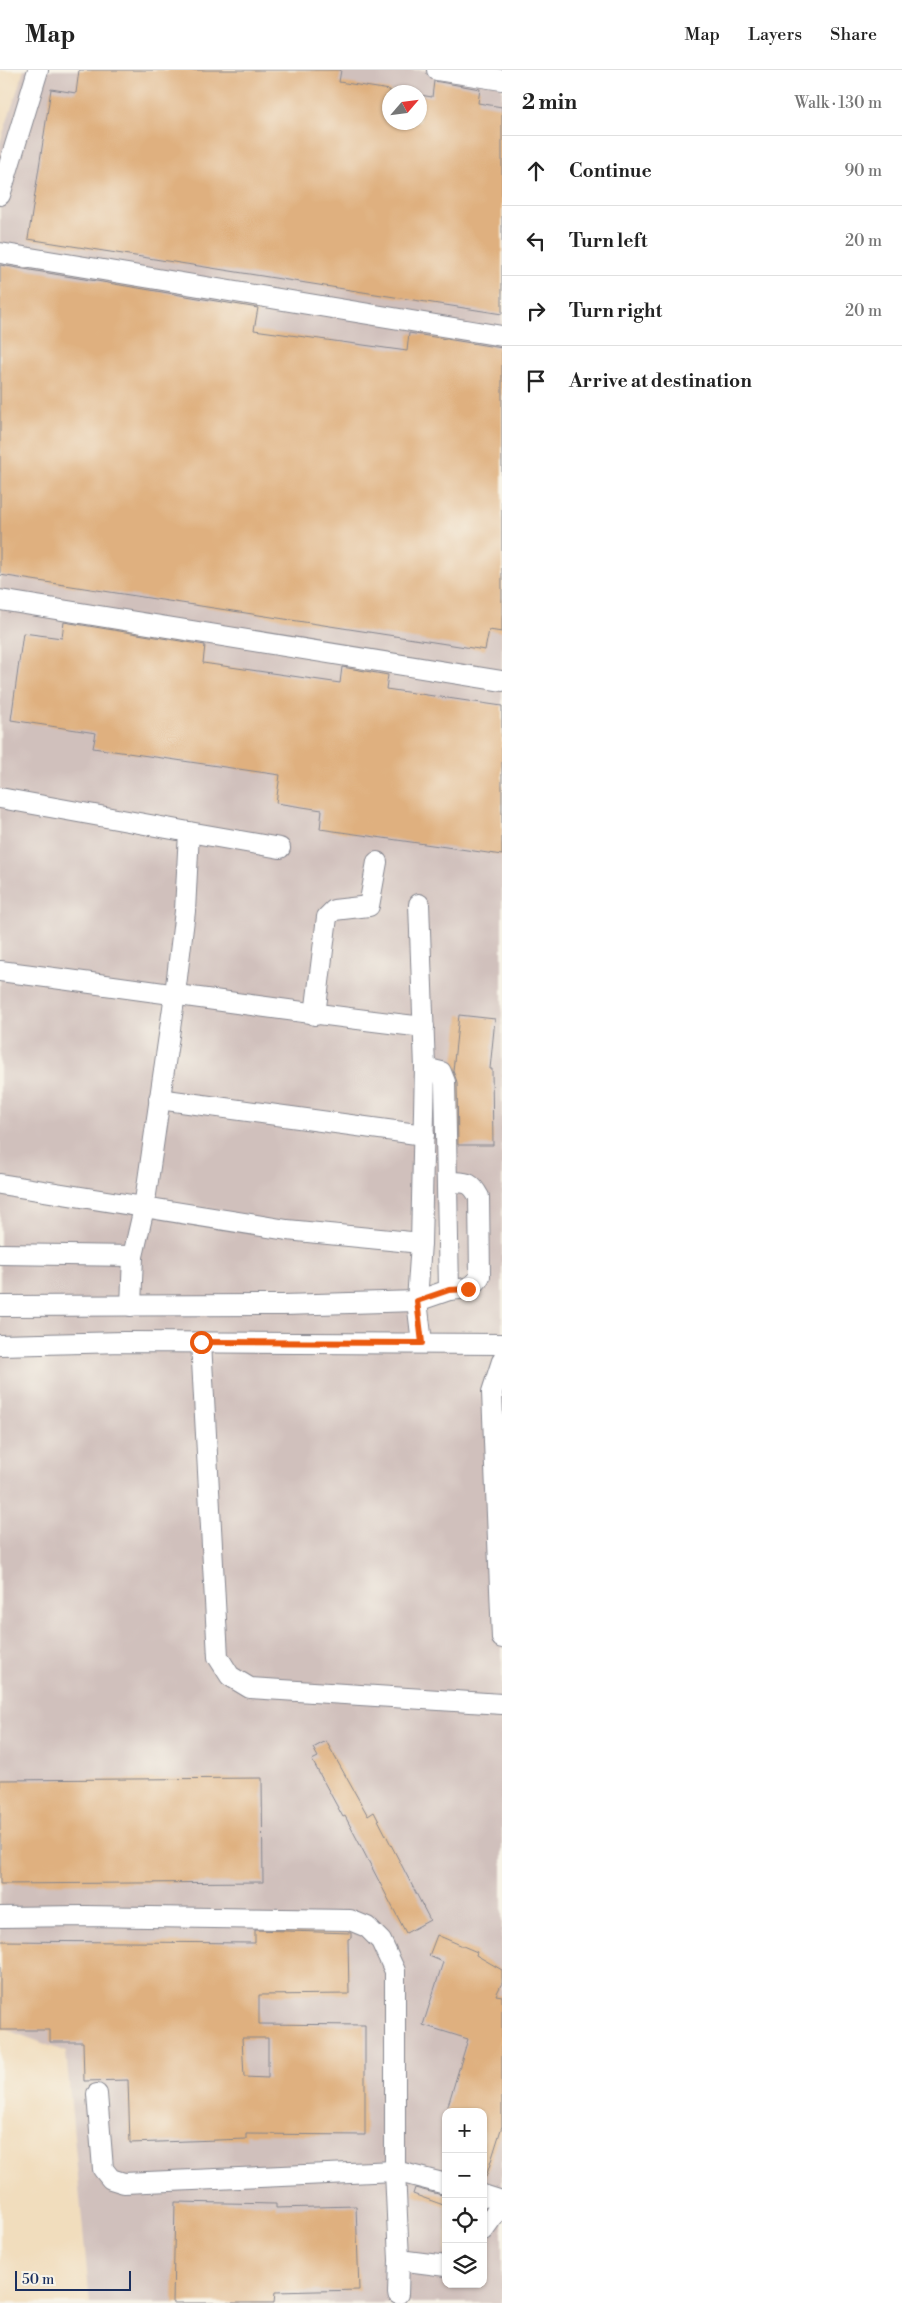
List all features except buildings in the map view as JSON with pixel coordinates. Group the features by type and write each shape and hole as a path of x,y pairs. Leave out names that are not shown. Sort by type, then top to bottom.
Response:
{"lane":[{"path":"0,195 38,70"},
{"path":"436,70 502,80"},
{"path":"0,253 502,336"},
{"path":"0,600 502,681"},
{"path":"0,798 280,848"},
{"path":"131,1306 134,1256 144,1208 176,994 185,911 189,832"},
{"path":"315,1015 327,917 334,910 369,906 377,862"},
{"path":"419,904 425,1068 421,1243 417,1301 422,1343"},
{"path":"0,971 176,994 315,1015 424,1027"},
{"path":"425,1068 441,1072 445,1082 449,1290"},
{"path":"159,1099 424,1135"},
{"path":"0,1306 283,1305 417,1301 449,1290 468,1289 478,1282 480,1276 478,1197 473,1186 469,1183 448,1182"},
{"path":"0,1184 287,1230 421,1243"},
{"path":"0,1254 134,1256"},
{"path":"201,1342 218,1657 230,1676 250,1688 502,1704"},
{"path":"0,1345 201,1342 502,1344"},
{"path":"502,1361 497,1392 502,1638"},
{"path":"0,1917 84,1916 350,1920 367,1927 381,1941 395,1971 395,2171 399,2260 398,2294"},
{"path":"97,2094 103,2169 111,2179 124,2183 395,2171 442,2183"},
{"path":"487,2196 502,2201"},
{"path":"487,2225 502,2204"},
{"path":"399,2260 442,2265"}],"shaded area":[{"path":"24,70 502,70 502,2303 90,2303 66,2052 0,2027 0,143"}],"route":[{"path":"201,1342 422,1343 417,1301 449,1290 468,1289"}]}
